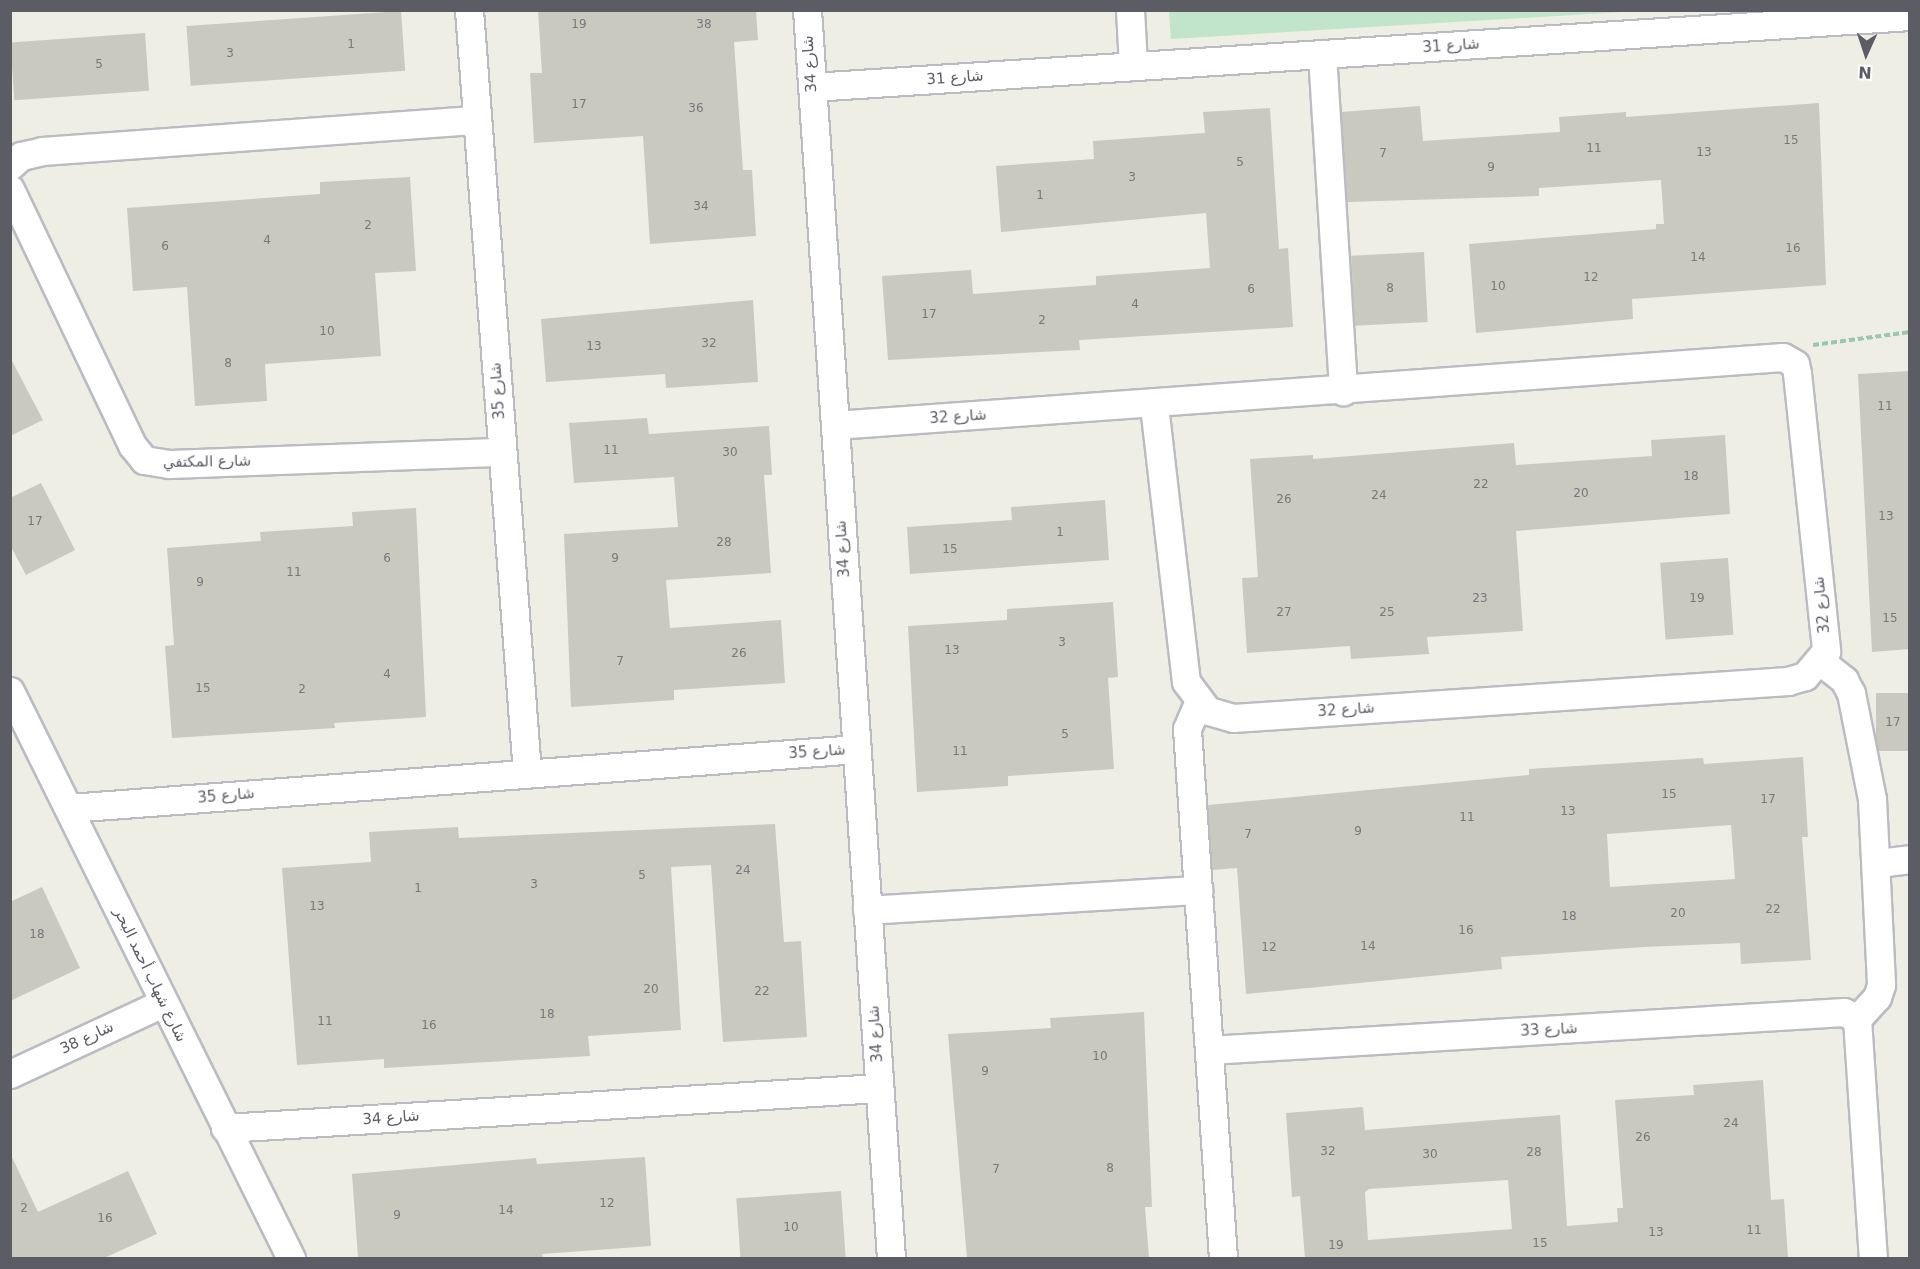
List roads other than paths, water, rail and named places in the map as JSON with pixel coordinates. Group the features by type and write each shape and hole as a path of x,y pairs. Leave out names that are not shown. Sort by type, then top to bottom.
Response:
{"street":[{"name":"شارع 35","path":"469,10 526,771"},
{"name":"شارع 34","path":"807,10 891,1258"},
{"path":"1130,10 1133,66"},
{"name":"شارع 31","path":"812,87 1322,54 1768,18 1910,16"},
{"path":"1322,54 1343,391"},
{"path":"10,166 21,156 42,151 477,120"},
{"name":"شارع المكتفي","path":"10,189 132,445 144,460 170,464 502,452"},
{"name":"شارع 32","path":"835,425 1343,391 1777,356 1791,361 1797,373 1826,641 1820,661 1805,676 1765,682 1233,718 1198,703"},
{"path":"1154,404 1186,682 1198,703 1187,729 1223,1258"},
{"path":"1820,661 1844,680 1851,693 1867,770 1878,863 1881,985 1873,1004 1857,1019 1873,1258"},
{"name":"شارع شهاب أحمد البحر","path":"10,691 291,1258"},
{"name":"شارع 35","path":"69,808 526,771 856,749"},
{"path":"1878,863 1910,859"},
{"path":"867,910 1198,890"},
{"name":"شارع 38","path":"10,1074 163,1003"},
{"name":"شارع 33","path":"1209,1050 1844,1012 1857,1019"},
{"name":"شارع 34","path":"225,1128 879,1088"}]}
